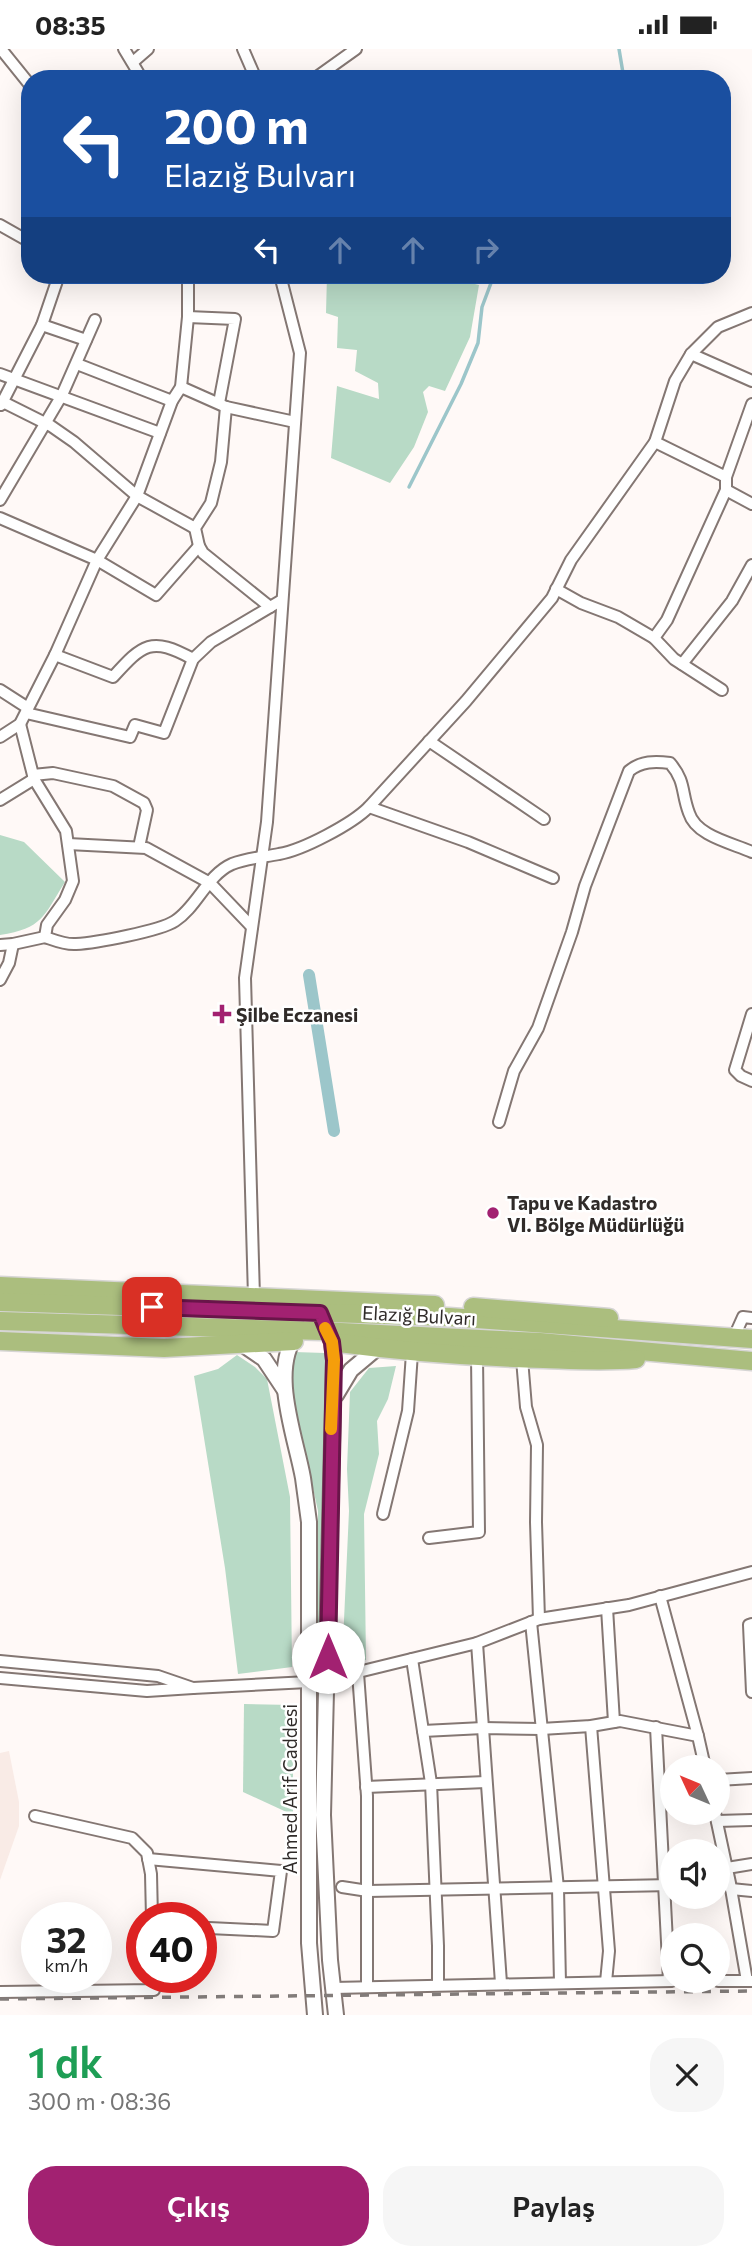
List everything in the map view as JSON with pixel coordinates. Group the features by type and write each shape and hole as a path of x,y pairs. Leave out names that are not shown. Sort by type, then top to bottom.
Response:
{"highway":[{"path":"0,1286 519,1310 623,1319 678,1333"},
{"name":"Elazığ Bulvarı","path":"0,1302 449,1317 752,1339"},
{"name":"Elazığ Bulvarı","path":"0,1321 296,1336 393,1335 540,1342 752,1361"},
{"path":"0,1341 164,1348 242,1344 296,1336"},
{"path":"329,1337 412,1353 522,1359 613,1361 688,1355"}],"street":[{"path":"1,49 21,74"},
{"path":"124,49 137,70"},
{"path":"133,62 148,49"},
{"path":"243,49 252,70"},
{"path":"327,70 356,49"},
{"path":"0,225 21,237"},
{"path":"57,284 42,325 2,405 46,424 74,442 137,496 195,528"},
{"path":"0,737 25,715 97,560 137,496 172,401 181,387 188,317 188,284"},
{"path":"254,1297 245,978 267,822 300,353 282,284"},
{"path":"0,945 45,937 74,945 158,929 176,921 222,870 232,864 282,854 358,818 429,741 535,618 556,589 571,560 655,442 675,381 691,354 718,327 752,313"},
{"path":"188,317 235,319 223,405 221,462 211,503 195,528 199,546 203,553 270,607"},
{"path":"0,500 62,395 94,320"},
{"path":"42,325 86,340"},
{"path":"691,354 752,381"},
{"path":"77,364 172,401"},
{"path":"0,374 160,433"},
{"path":"181,387 223,405 295,422"},
{"path":"654,638 667,620 726,490 726,477 752,404"},
{"path":"655,442 726,477"},
{"path":"726,490 752,505"},
{"path":"0,518 97,560 156,595 199,546"},
{"path":"682,664 732,601 752,565"},
{"path":"556,589 581,603 618,617 654,638 682,664 722,689"},
{"path":"0,690 25,715 130,737 135,725 164,733 193,659 211,642 282,600"},
{"path":"55,655 113,677 135,652 150,646 162,645 193,659"},
{"path":"25,715 33,777 66,831 73,881 65,899 47,925 45,937"},
{"path":"429,741 544,819"},
{"path":"499,1122 514,1071 538,1028 572,932 585,886 629,771 637,765 655,761 670,763 678,773 685,790 689,814 699,829 752,852"},
{"path":"0,800 33,777 53,773 113,786 144,803 147,810 139,847"},
{"path":"369,807 468,842 552,878"},
{"path":"68,844 146,848 210,883 253,927"},
{"path":"0,980 9,963 13,944"},
{"path":"752,1014 735,1070 752,1081"},
{"path":"296,1336 320,1313"},
{"name":"Ahmed Arif Caddesi","path":"320,1313 329,1337 334,1400 323,1815 336,2015"},
{"path":"734,1337 743,1318 752,1318"},
{"name":"Ahmed Arif Caddesi","path":"334,1400 351,1370 393,1335"},
{"name":"Ahmed Arif Caddesi","path":"296,1336 287,1352 286,1363 291,1429 303,1477 309,1522 307,1683 310,1943 315,2015"},
{"name":"Ahmed Arif Caddesi","path":"242,1344 264,1359 287,1397"},
{"path":"383,1514 408,1411 412,1353"},
{"path":"429,1538 479,1532 477,1356"},
{"path":"522,1359 526,1407 537,1445 535,1620 541,1730 558,1888 560,1983"},
{"path":"0,1678 147,1691 328,1681 477,1643 535,1620 629,1605 752,1572"},
{"path":"660,1596 702,1755"},
{"path":"607,1608 614,1722"},
{"path":"752,1625 749,1625 752,1692"},
{"path":"477,1643 501,1983"},
{"path":"412,1659 431,1783 438,1985"},
{"path":"0,1661 158,1675 193,1688"},
{"path":"358,1673 366,1787 367,1987"},
{"path":"423,1731 483,1728 541,1730 620,1721 698,1736"},
{"path":"591,1726 609,1951 606,1982"},
{"path":"656,1727 665,1839"},
{"path":"730,1779 752,1778"},
{"path":"366,1787 486,1782"},
{"path":"35,1816 132,1838 147,1853 152,1902"},
{"path":"730,1818 752,1820"},
{"path":"148,1859 281,1871 273,1931 217,1928"},
{"path":"730,1868 752,1864"},
{"path":"730,1882 749,1981 730,1981"},
{"path":"342,1887 368,1891 660,1885"},
{"path":"731,1886 752,1891"},
{"path":"333,1988 660,1981"},
{"path":"0,1992 126,1990"}],"shaded area":[{"path":"9,1751 19,1802 19,1826 0,1880 0,1753"}],"green space":[{"path":"327,284 479,285 470,337 445,391 429,386 423,392 428,412 414,447 390,483 331,458 337,386 379,399 378,383 355,371 357,350 337,348 338,317 326,313"},
{"path":"0,835 24,842 65,882 52,904 34,924 0,935"},
{"path":"294,1352 325,1353 323,1669 318,1668 318,1511 290,1383"},
{"path":"237,1355 267,1379 290,1497 292,1667 238,1674 225,1568 194,1376 218,1369"},
{"path":"396,1366 388,1399 377,1421 379,1454 364,1514 366,1660 342,1664 349,1511 347,1469 350,1392 369,1368"},
{"path":"244,1704 293,1705 293,1815 243,1792"}],"waterway":[{"path":"619,49 622,70"},
{"path":"409,487 461,384 478,343 482,307 491,284"},
{"path":"309,975 334,1131"}],"railway":[{"path":"0,1999 752,1991"}],"slow traffic":[{"path":"325,1328 332,1342 334,1360 331,1429"}],"place":[{"name":"Şilbe Eczanesi","path":"222,1014"},
{"name":"Tapu ve Kadastro VI. Bölge Müdürlüğü","path":"493,1213"}],"route":[{"path":"152,1307 320,1313 332,1342 334,1360 328,1657"}]}
